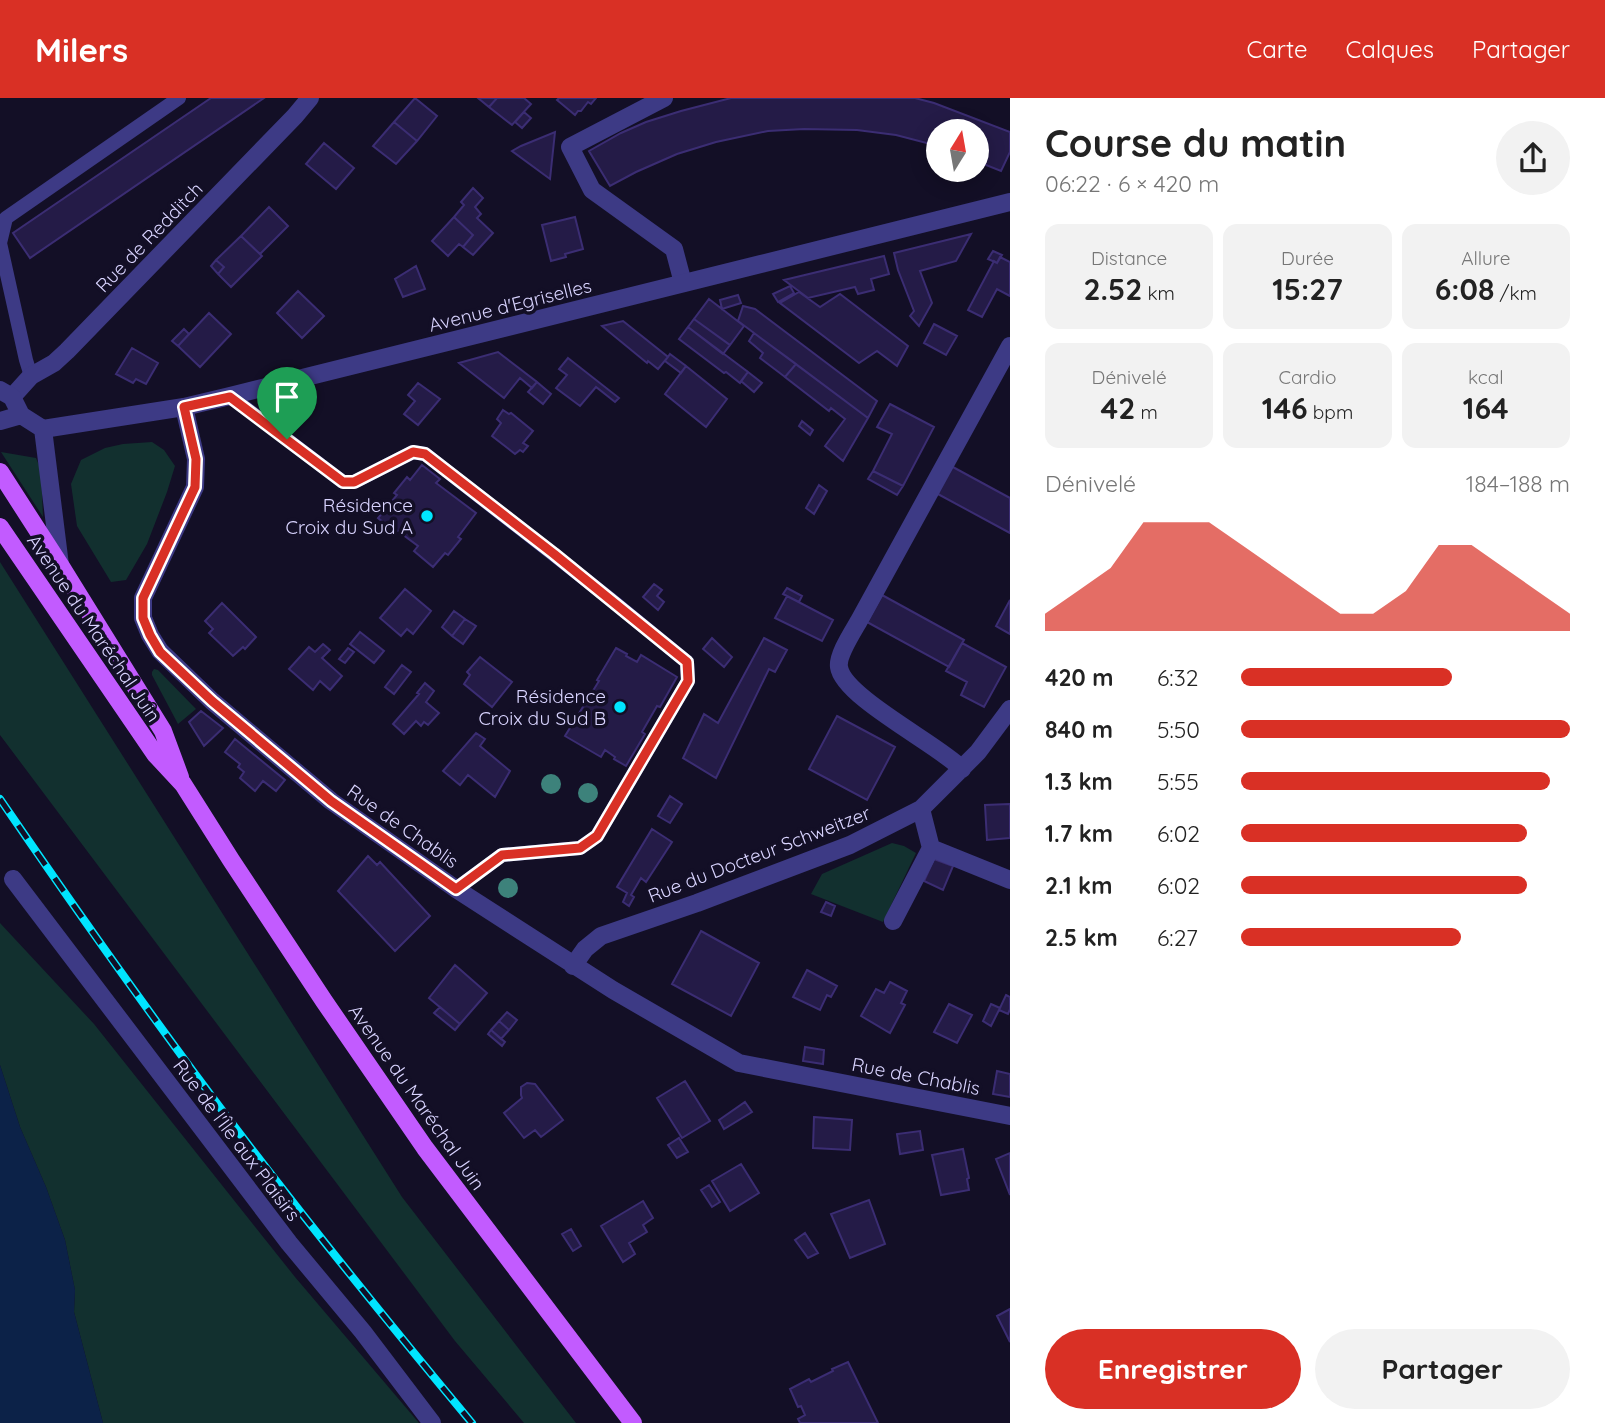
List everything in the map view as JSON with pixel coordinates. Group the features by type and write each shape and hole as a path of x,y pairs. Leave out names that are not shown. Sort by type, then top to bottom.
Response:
{"main road":[{"name":"Avenue du Maréchal Juin","path":"0,472 163,731 183,784"},
{"name":"Avenue du Maréchal Juin","path":"0,527 155,754 183,784 309,979 425,1148 633,1423"}],"street":[{"name":"Rue de Redditch","path":"6,394 54,363 67,351 310,98"},
{"path":"664,98 570,148 592,190 674,249 683,283"},
{"name":"Avenue d'Egriselles","path":"43,429 230,397 1010,202"},
{"path":"961,769 953,760 903,728 860,694 846,681 838,664 860,618 1010,346"},
{"path":"6,394 21,415 43,429 60,565"},
{"name":"Rue de Chablis","path":"184,407 196,459 195,487 143,598 143,618 160,652 212,701 331,801 456,889 573,966 739,1063 1010,1115"},
{"path":"1,422 21,415"},
{"name":"Rue du Docteur Schweitzer","path":"573,966 585,948 601,936 850,845 921,809 978,752 1010,709"},
{"path":"893,921 931,848 921,809"},
{"path":"931,848 1010,880"},
{"name":"Rue de l'Île aux Plaisirs","path":"13,879 289,1243 363,1332 432,1423"}],"lane":[{"path":"31,376 0,243 6,218 173,100"},
{"path":"230,397 343,482 354,482 413,452 425,454 687,662 688,681 597,836 580,848 502,855 456,889"}],"green space":[{"path":"152,442 164,450 175,466 147,544 126,580 111,582 77,526 71,484 81,460 105,448"},
{"path":"1,452 36,458 41,470 43,517"},
{"path":"0,562 402,1197 576,1423 524,1423 455,1341 0,735"},
{"path":"154,669 196,709 178,724 152,675"},
{"path":"892,843 916,853 883,922 811,894 822,874"},
{"path":"0,923 94,1024 295,1277 419,1423 103,1423 74,1312 75,1290 65,1240 20,1127 0,1065"}],"water":[{"path":"0,1065 20,1127 65,1240 75,1290 74,1312 103,1423 0,1423"}],"building":[{"path":"211,98 264,98 30,258 13,233"},
{"path":"415,98 437,116 417,141 394,122"},
{"path":"478,98 497,98 489,107"},
{"path":"497,98 524,98 531,104 512,125 489,107"},
{"path":"596,98 575,115 557,100"},
{"path":"731,98 915,98 976,119 926,119 926,143 896,135 857,130 768,131 677,154 610,186 589,151 646,122"},
{"path":"524,112 531,118 522,128 515,122"},
{"path":"394,122 417,141 396,164 373,146"},
{"path":"989,124 1010,132 1010,152 1001,171 989,166"},
{"path":"555,132 550,179 512,151"},
{"path":"324,143 354,168 336,189 306,164"},
{"path":"473,188 483,198 475,207 481,214 477,218 493,233 473,255 463,247 473,235 454,217 464,205 461,202"},
{"path":"269,207 288,226 260,254 241,236"},
{"path":"454,217 473,235 463,247 459,244 448,256 432,241"},
{"path":"575,217 583,249 551,261 542,225"},
{"path":"971,234 956,261 920,271 932,303 919,326 910,316 914,311 894,253"},
{"path":"241,236 262,256 231,287 218,274 224,267 216,260"},
{"path":"993,251 1002,255 997,263 988,259"},
{"path":"884,256 889,274 871,279 874,290 858,294 855,287 808,298 784,280"},
{"path":"1000,257 1010,262 1010,296 997,289 982,317 968,310 994,261 997,263"},
{"path":"216,260 224,267 218,274 211,266"},
{"path":"416,266 425,289 403,297 395,279"},
{"path":"790,286 794,293 778,302 773,294"},
{"path":"298,291 324,316 302,338 277,313"},
{"path":"799,292 820,307 840,294 908,346 897,366 877,351 859,363 780,303"},
{"path":"738,295 741,303 722,309 720,300"},
{"path":"709,299 744,326 730,345 694,319"},
{"path":"743,306 755,309 877,401 868,418 738,321"},
{"path":"209,313 231,334 200,367 178,346"},
{"path":"694,319 730,345 723,354 688,327"},
{"path":"623,321 668,357 658,369 602,326"},
{"path":"934,324 957,336 946,355 924,343"},
{"path":"688,327 748,372 740,383 679,339"},
{"path":"184,329 189,334 178,346 172,341"},
{"path":"754,333 796,364 785,377 760,358 763,353 749,341"},
{"path":"132,348 158,363 146,384 136,379 133,383 116,374"},
{"path":"498,352 537,382 532,388 520,378 504,398 459,363"},
{"path":"670,354 686,366 681,373 665,361"},
{"path":"568,358 619,398 615,402 596,387 580,406 556,388 567,375 559,369"},
{"path":"796,364 868,418 843,461 825,446 845,419 831,408 829,411 785,377"},
{"path":"686,366 727,399 706,427 665,394"},
{"path":"748,372 762,383 754,392 741,381"},
{"path":"537,382 551,394 543,404 528,392"},
{"path":"418,383 440,399 418,425 404,414 415,401 408,395"},
{"path":"890,404 934,427 903,486 873,471 892,434 877,427"},
{"path":"503,410 511,413 533,431 523,443 528,446 523,452 520,450 515,454 492,436 501,423 497,419"},
{"path":"802,421 813,430 810,435 799,426"},
{"name":"Résidence Croix du Sud A","path":"422,465 440,479 436,483 476,513 458,537 461,539 448,555 445,553 433,567 414,551 418,546 378,518 397,495 394,493 407,477 410,480"},
{"path":"951,466 1010,498 1010,533 936,493"},
{"path":"873,471 903,486 897,495 868,479"},
{"path":"819,485 827,491 814,514 806,508"},
{"path":"654,584 662,590 657,596 664,602 658,610 643,597"},
{"path":"787,588 802,596 799,602 783,594"},
{"path":"405,589 431,611 413,634 407,629 401,636 380,618"},
{"path":"882,595 964,640 949,667 867,622"},
{"path":"787,596 833,620 822,641 775,618"},
{"path":"1010,600 1010,634 996,626"},
{"path":"222,603 256,637 245,649 243,647 233,656 209,633 213,629 205,621"},
{"path":"454,611 465,619 452,636 442,627"},
{"path":"465,619 476,626 463,644 452,636"},
{"path":"360,632 384,651 374,663 350,644"},
{"path":"712,638 732,657 724,667 703,649"},
{"path":"764,638 787,650 775,672 769,669 716,778 683,758 704,714 718,723"},
{"path":"962,643 1006,667 984,707 961,695 967,682 946,671"},
{"path":"323,644 330,650 322,658 342,676 330,690 320,681 313,690 289,669 309,647 315,652"},
{"path":"348,648 354,652 345,663 339,659"},
{"name":"Résidence Croix du Sud B","path":"616,648 637,662 641,655 677,677 642,732 645,734 626,766 605,750 601,757 565,736"},
{"path":"480,657 512,682 492,707 464,684 470,675 467,672"},
{"path":"402,665 411,672 394,694 385,687"},
{"path":"425,683 434,691 426,702 439,713 428,725 424,722 421,726 416,721 404,734 393,724"},
{"path":"201,711 223,728 204,746 189,722"},
{"path":"837,716 895,747 867,800 809,769"},
{"path":"476,733 485,739 480,746 510,771 495,797 468,775 460,785 443,771"},
{"path":"235,739 285,780 276,791 263,781 255,791 240,778 244,772 238,767 240,764 225,752"},
{"path":"670,796 682,804 670,823 658,816"},
{"path":"1010,804 1010,838 987,840 985,805"},
{"path":"652,829 672,842 646,882 641,878 631,895 634,897 629,906 623,902 627,893 617,887"},
{"path":"368,856 377,865 380,862 430,916 395,951 338,891"},
{"path":"934,859 953,866 943,890 924,881"},
{"path":"826,902 835,906 831,916 821,912"},
{"path":"701,931 759,963 731,1016 672,984"},
{"path":"455,965 487,993 460,1024 429,998"},
{"path":"807,970 837,986 831,997 827,995 820,1010 793,997"},
{"path":"890,982 907,991 901,1003 905,1005 890,1033 861,1016 876,989 884,993"},
{"path":"1006,995 1010,997 1008,1014 999,1010"},
{"path":"949,1004 972,1015 957,1043 934,1032"},
{"path":"991,1004 1000,1008 991,1026 983,1021"},
{"path":"440,1007 460,1024 455,1030 434,1013"},
{"path":"507,1012 517,1020 509,1030 499,1021"},
{"path":"499,1021 509,1030 501,1039 491,1030"},
{"path":"491,1030 505,1042 502,1046 488,1034"},
{"path":"805,1047 824,1050 823,1064 803,1061"},
{"path":"997,1071 1010,1074 1010,1097 993,1094"},
{"path":"685,1081 710,1121 682,1138 657,1098"},
{"path":"527,1083 535,1084 563,1120 541,1137 535,1130 524,1138 504,1113 522,1098 521,1087"},
{"path":"745,1102 752,1112 724,1129 719,1120"},
{"path":"814,1117 852,1120 850,1150 813,1148"},
{"path":"920,1131 923,1150 900,1154 897,1134"},
{"path":"679,1138 688,1152 677,1158 668,1145"},
{"path":"963,1149 969,1190 941,1195 932,1155"},
{"path":"1010,1153 1010,1195 996,1159"},
{"path":"741,1164 759,1193 730,1211 712,1181"},
{"path":"709,1185 720,1202 712,1207 701,1190"},
{"path":"869,1200 885,1244 850,1258 831,1214"},
{"path":"643,1201 653,1218 643,1225 647,1232 629,1243 635,1254 623,1262 601,1226"},
{"path":"571,1229 581,1246 573,1251 562,1234"},
{"path":"805,1233 818,1253 808,1258 795,1240"},
{"path":"1010,1309 1010,1342 997,1316"},
{"path":"848,1362 878,1423 800,1423 798,1419 805,1415 790,1389 809,1379 811,1382"}],"railway":[{"path":"0,799 115,964 234,1126 472,1423"}],"place":[{"name":"Résidence Croix du Sud A","path":"427,516"},
{"name":"Résidence Croix du Sud B","path":"620,707"}],"route":[{"path":"230,397 287,439 343,482 354,482 413,452 425,454 499,510 687,662 688,681 597,836 580,848 502,855 456,889 331,801 212,701 160,652 143,618 143,598 195,487 196,459 184,407 230,397"}]}
